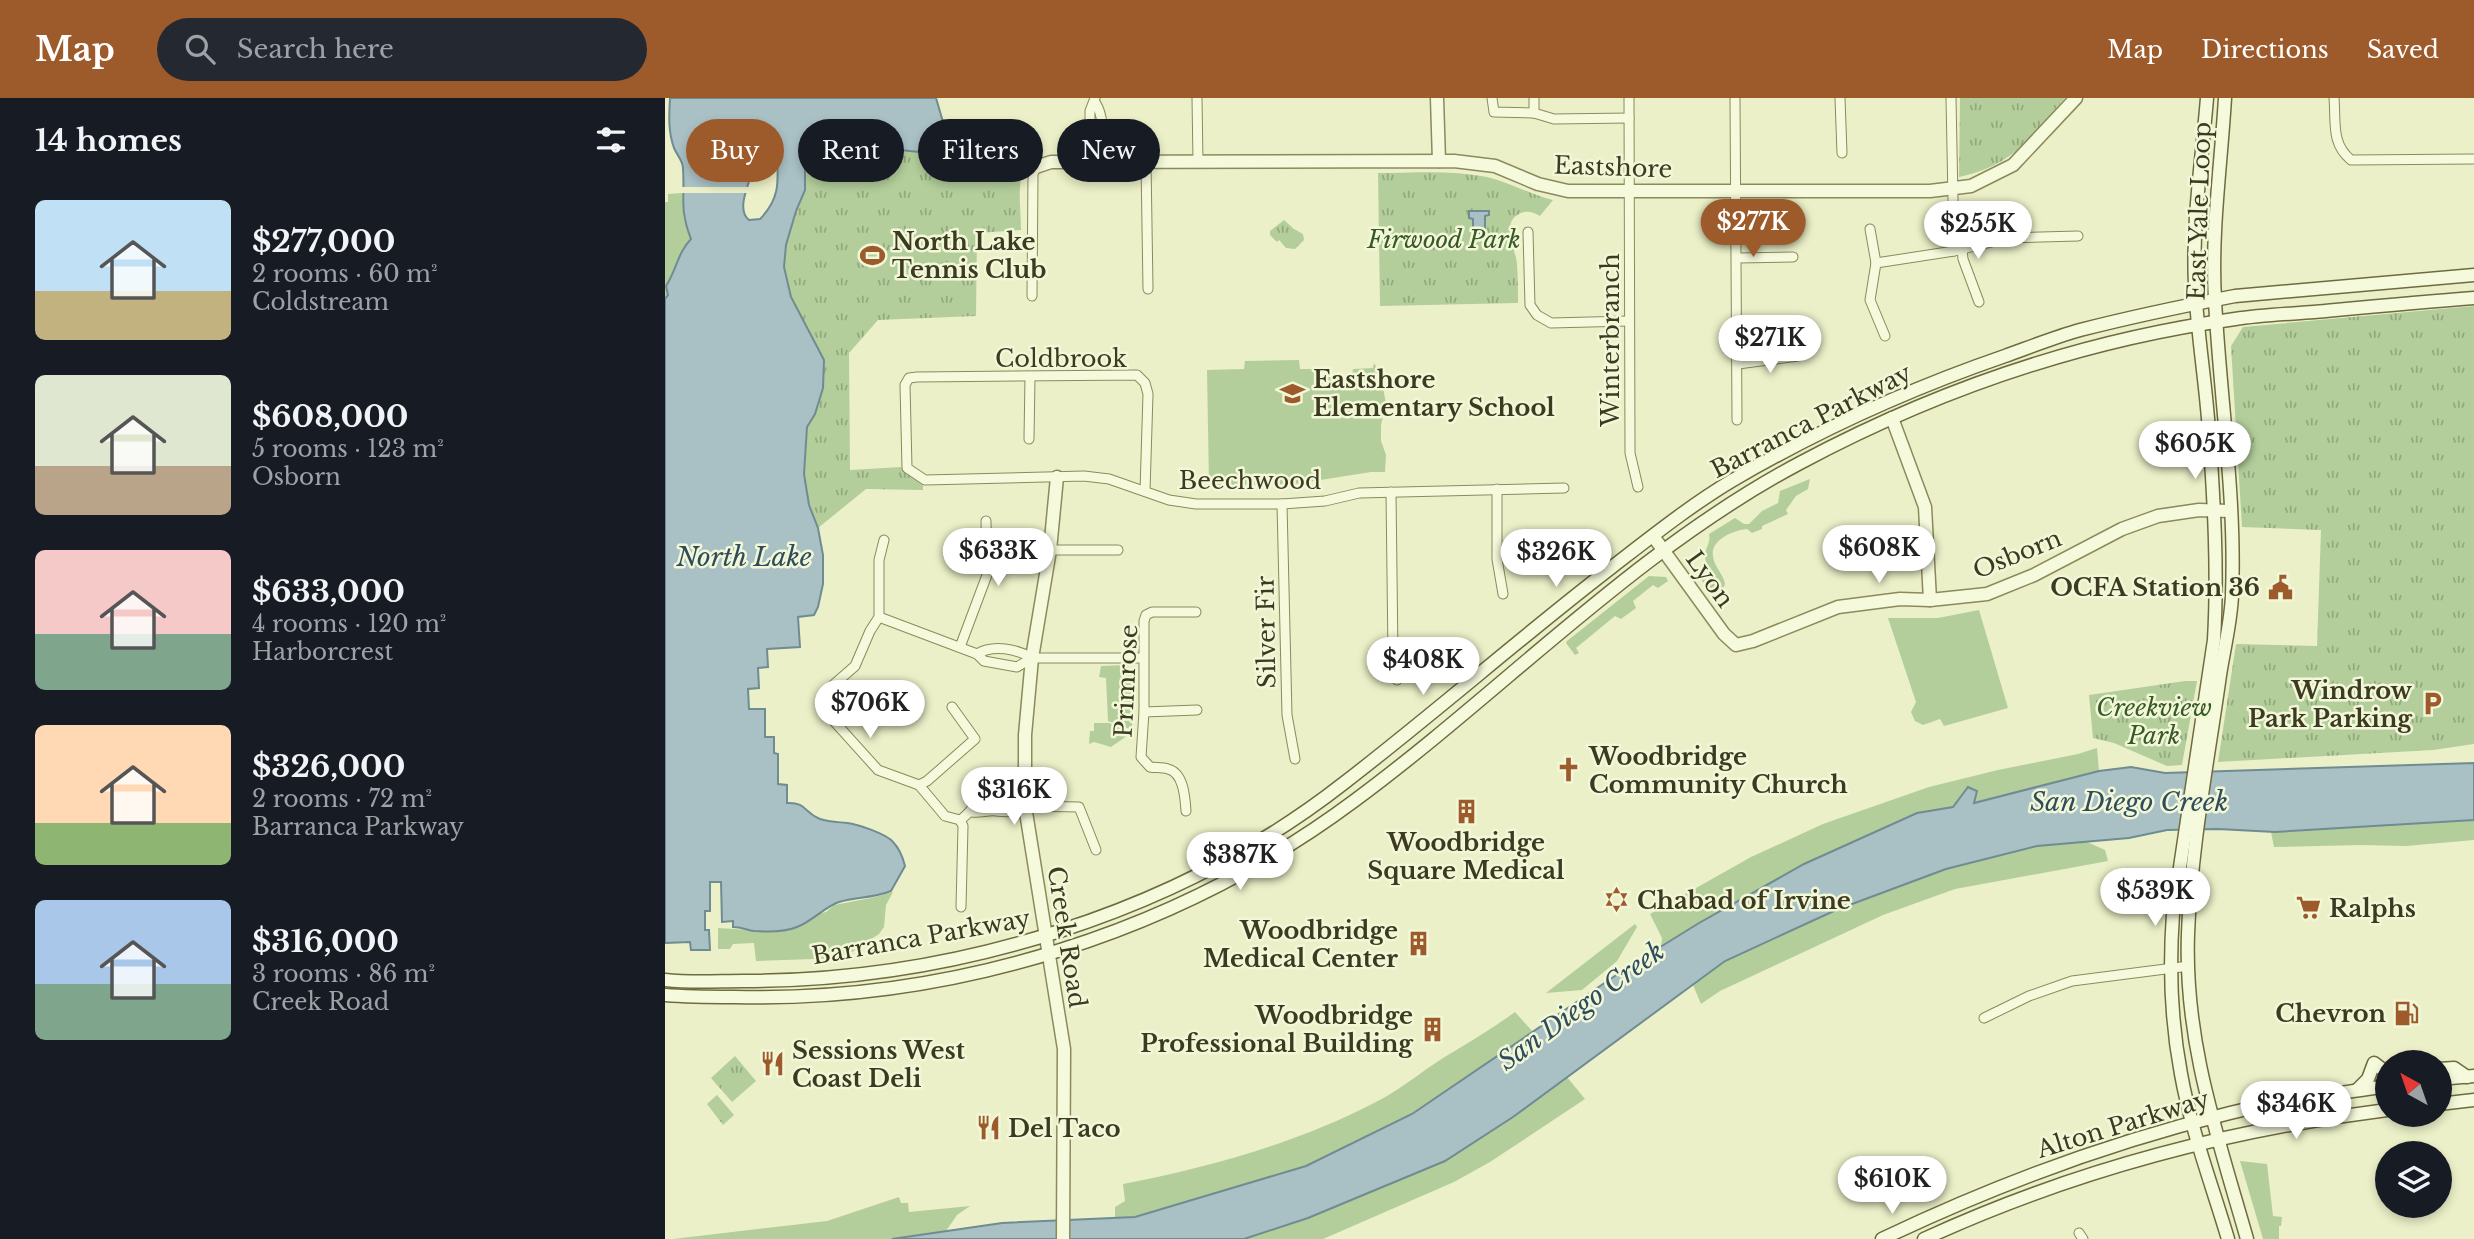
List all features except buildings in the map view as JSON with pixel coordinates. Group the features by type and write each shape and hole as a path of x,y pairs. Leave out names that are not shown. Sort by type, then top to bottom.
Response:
{"main road":[{"path":"1437,98 1439,161"},
{"name":"Eastshore","path":"1160,162 1439,161 1495,166 1559,190 1930,191 1971,186 2013,165 2076,98"},
{"name":"East Yale Loop","path":"2202,762 2214,640 2216,559 2209,432 2198,325 2195,247 2207,98"},
{"name":"East Yale Loop","path":"2225,98 2215,227 2215,300 2230,511 2232,597 2191,835 2173,914 2170,968 2176,1044 2193,1123 2228,1239"},
{"name":"Barranca Parkway","path":"665,980 770,981 848,976 966,956 1044,937 1170,889 1257,844 1341,786 1554,612 1653,536 1730,482 1880,406 1958,372 2076,331 2215,300 2281,291 2474,275"},
{"name":"Barranca Parkway","path":"665,995 778,998 858,992 950,979 1047,954 1168,910 1268,860 1353,802 1567,626 1731,503 1800,463 1892,418 1967,387 2115,342 2236,318 2474,298"},
{"path":"1892,418 1925,507 1930,600"},
{"name":"Creek Road","path":"1057,477 1050,550 1032,658 1024,735 1025,806 1064,1049 1063,1239"},
{"name":"Osborn","path":"1736,645 1753,641 1838,607 1900,599 1930,600 1987,594 2034,575 2122,529 2158,516 2199,510 2230,511"},
{"name":"Lyon","path":"1653,536 1724,634 1736,645"},
{"path":"1385,750 1398,766"},
{"name":"East Yale Loop","path":"2191,835 2188,934 2193,1036 2211,1118 2247,1239"},
{"path":"2357,1090 2368,1079 2373,1057 2375,1059"},
{"path":"2452,1068 2471,1076"},
{"path":"2452,1078 2471,1076"},
{"name":"Alton Parkway","path":"1882,1239 1957,1204 2110,1148 2211,1118 2267,1105 2375,1088"},
{"path":"2452,1103 2474,1100"},
{"name":"Alton Parkway","path":"1924,1239 2000,1206 2132,1160 2217,1139 2375,1111"}],"street":[{"path":"1197,98 1198,162"},
{"path":"1492,98 1494,112 1535,113 1555,119 1629,118"},
{"path":"1534,98 1535,113"},
{"name":"Winterbranch","path":"1629,98 1630,453 1638,487"},
{"path":"1735,98 1737,420"},
{"path":"1840,98 1842,153"},
{"path":"1951,98 1951,188 1958,250 1979,302"},
{"path":"2334,98 2337,143 2341,152 2351,160 2474,159"},
{"path":"1095,100 1101,111 1101,119"},
{"path":"1032,296 1033,182"},
{"path":"1146,182 1148,289"},
{"path":"1870,229 1876,263 1870,300 1885,336"},
{"path":"1528,232 1530,306 1537,315 1551,323 1629,321"},
{"path":"1876,263 1958,250 2008,238 2078,236"},
{"path":"1738,258 1793,257"},
{"path":"1738,364 1798,356"},
{"name":"Coldbrook","path":"909,379 1137,375 1142,379 1148,394 1145,491"},
{"path":"1029,439 1030,377"},
{"name":"Beechwood","path":"909,379 903,392 907,468 925,480 1084,476 1109,479 1169,500 1196,504 1282,504 1325,501 1359,493 1564,488"},
{"path":"1497,489 1497,559 1503,594"},
{"path":"1391,492 1393,654 1397,680"},
{"name":"Silver Fir","path":"1282,504 1287,715 1295,759"},
{"path":"960,647 987,575 986,521"},
{"path":"884,540 879,560 879,617 855,666 824,693 823,709 878,771 919,785 945,816 960,820 963,826 961,907"},
{"path":"1050,550 1118,550"},
{"name":"Primrose","path":"1186,811 1184,792 1175,772 1150,767 1142,761 1140,753 1144,712 1144,621 1146,615 1152,612 1196,612"},
{"path":"879,617 977,654 984,661 1017,667 1032,658 1143,657"},
{"path":"998,649 998,664"},
{"path":"977,654 983,650 1019,650 1032,658"},
{"path":"919,785 975,739 952,707"},
{"path":"1144,712 1198,710"},
{"path":"960,820 981,800 992,797 1011,795 1020,799 1025,806"},
{"path":"992,797 992,811"},
{"path":"972,811 1005,813 1016,812 1025,806 1079,807 1096,850"},
{"path":"1985,1018 2029,996 2072,981 2189,966"}],"green space":[{"path":"1960,98 2065,98 2020,148 1994,166 1959,177"},
{"path":"904,150 918,152 918,182 1021,182 1021,230 977,233 976,316 878,320 849,353 850,470 901,467 923,485 923,490 866,489 818,528 809,505 804,474 807,427 815,414 809,330 791,297 784,267 786,245 805,190 805,182 904,182"},
{"name":"Firwood Park","path":"1443,172 1481,176 1553,200 1540,216 1524,212 1513,218 1510,230 1517,264 1518,303 1380,306 1378,173"},
{"path":"682,193 684,220 691,239 666,286 668,295 665,299 665,202 668,202 668,194"},
{"path":"1284,220 1303,234 1304,240 1295,249 1286,248 1270,235 1270,231"},
{"path":"2474,306 2474,744 2433,750 2218,762 2236,644 2317,646 2321,530 2242,527 2231,346 2243,327"},
{"path":"1299,360 1300,369 1320,369 1320,377 1352,377 1353,369 1373,368 1374,363 1380,373 1386,403 1381,425 1381,441 1386,455 1385,472 1295,484 1209,485 1207,370 1244,369 1245,361"},
{"path":"1810,479 1808,489 1796,496 1786,510 1788,514 1752,533 1747,529 1736,531 1715,545 1714,560 1725,584 1714,597 1698,575 1707,571 1705,555 1709,534 1735,518 1749,524 1762,511 1778,503 1780,491"},
{"path":"1649,576 1666,577 1668,581 1658,588 1653,585 1633,601 1636,608 1621,619 1615,616 1576,648 1579,653 1575,655 1567,641"},
{"path":"1979,610 2008,708 1944,726 1940,719 1923,725 1915,721 1911,712 1916,702 1888,618 1938,618"},
{"path":"1126,665 1132,672 1130,729 1108,721 1106,678 1099,677 1101,666"},
{"name":"Creekview Park","path":"2197,681 2182,765 2167,766 2114,743 2093,738 2089,695"},
{"path":"1094,723 1109,723 1131,733 1111,747 1094,742 1089,744"},
{"path":"2097,748 2099,771 1973,803 1917,813 1699,923 1661,946 1662,938 1650,914 1751,857 1823,824 1929,787"},
{"path":"2474,820 2474,840 2406,846 2274,847 2271,832"},
{"path":"2087,842 2105,850 2108,861 1955,889 1883,915 1720,991 1701,1004 1693,985 1725,961 1836,910 1946,869 2037,846"},
{"path":"893,892 886,905 884,927 879,934 843,958 756,961 754,943 733,944 730,949 718,949 718,928 778,932 797,927 834,905"},
{"path":"1635,924 1637,927 1617,961 1582,990 1546,993"},
{"path":"1515,1012 1534,1033 1412,1114 1306,1166 1135,1217 1115,1218 1115,1207 1125,1201 1123,1184 1189,1170 1253,1152 1346,1117 1393,1092"},
{"path":"735,1056 756,1081 732,1102 711,1078"},
{"path":"1567,1077 1585,1099 1490,1162 1454,1182 1323,1239 1244,1239 1308,1218 1445,1161 1513,1117"},
{"path":"717,1095 734,1115 723,1125 707,1104"},
{"path":"2240,1161 2267,1164 2273,1216 2282,1217 2279,1239 2263,1239"},
{"path":"899,1197 901,1203 908,1203 909,1212 970,1206 957,1215 946,1231 892,1239 673,1239 827,1221"}],"water":[{"name":"North Lake","path":"670,98 936,98 942,119 918,119 918,152 904,150 904,119 798,119 798,182 805,182 805,190 786,245 784,267 791,297 824,360 823,388 815,414 807,427 804,474 809,505 818,528 823,555 823,584 814,615 798,617 800,647 767,649 768,667 758,668 759,688 748,689 749,709 765,709 765,737 774,737 774,753 778,754 778,784 787,785 787,803 798,804 820,819 858,825 885,836 897,847 905,866 891,891 839,902 802,925 776,931 754,931 733,927 733,921 722,922 721,882 710,882 710,911 705,911 705,930 709,930 710,950 691,950 690,942 665,943 665,299 668,295 666,286 691,239 684,211 683,165 674,148 669,123"},
{"path":"1469,211 1489,211 1489,215 1485,216 1485,233 1473,233 1473,219 1469,218"},
{"name":"San Diego Creek","path":"2474,763 2474,820 2275,832 2167,830 2129,838 2037,846 1946,869 1836,910 1725,961 1513,1117 1445,1161 1308,1218 1244,1239 892,1239 1002,1223 1135,1217 1306,1166 1412,1114 1628,967 1699,923 1804,864 1917,813 1953,807 1968,787 1977,791 1974,803 2099,771 2131,767 2165,773"}],"pier":[{"path":"678,187 752,187 749,193 678,193"}],"place":[{"name":"North Lake Tennis Club","path":"872,255"},
{"name":"Eastshore Elementary School","path":"1293,393"},
{"name":"OCFA Station 36","path":"2280,587"},
{"name":"Windrow Park Parking","path":"2432,704"},
{"name":"Woodbridge Community Church","path":"1569,770"},
{"name":"Woodbridge Square Medical","path":"1466,811"},
{"name":"Chabad of Irvine","path":"1617,900"},
{"name":"Ralphs","path":"2309,908"},
{"name":"Woodbridge Medical Center","path":"1418,944"},
{"name":"Chevron","path":"2406,1013"},
{"name":"Woodbridge Professional Building","path":"1433,1029"},
{"name":"Sessions West Coast Deli","path":"772,1064"},
{"name":"Del Taco","path":"988,1128"}]}
